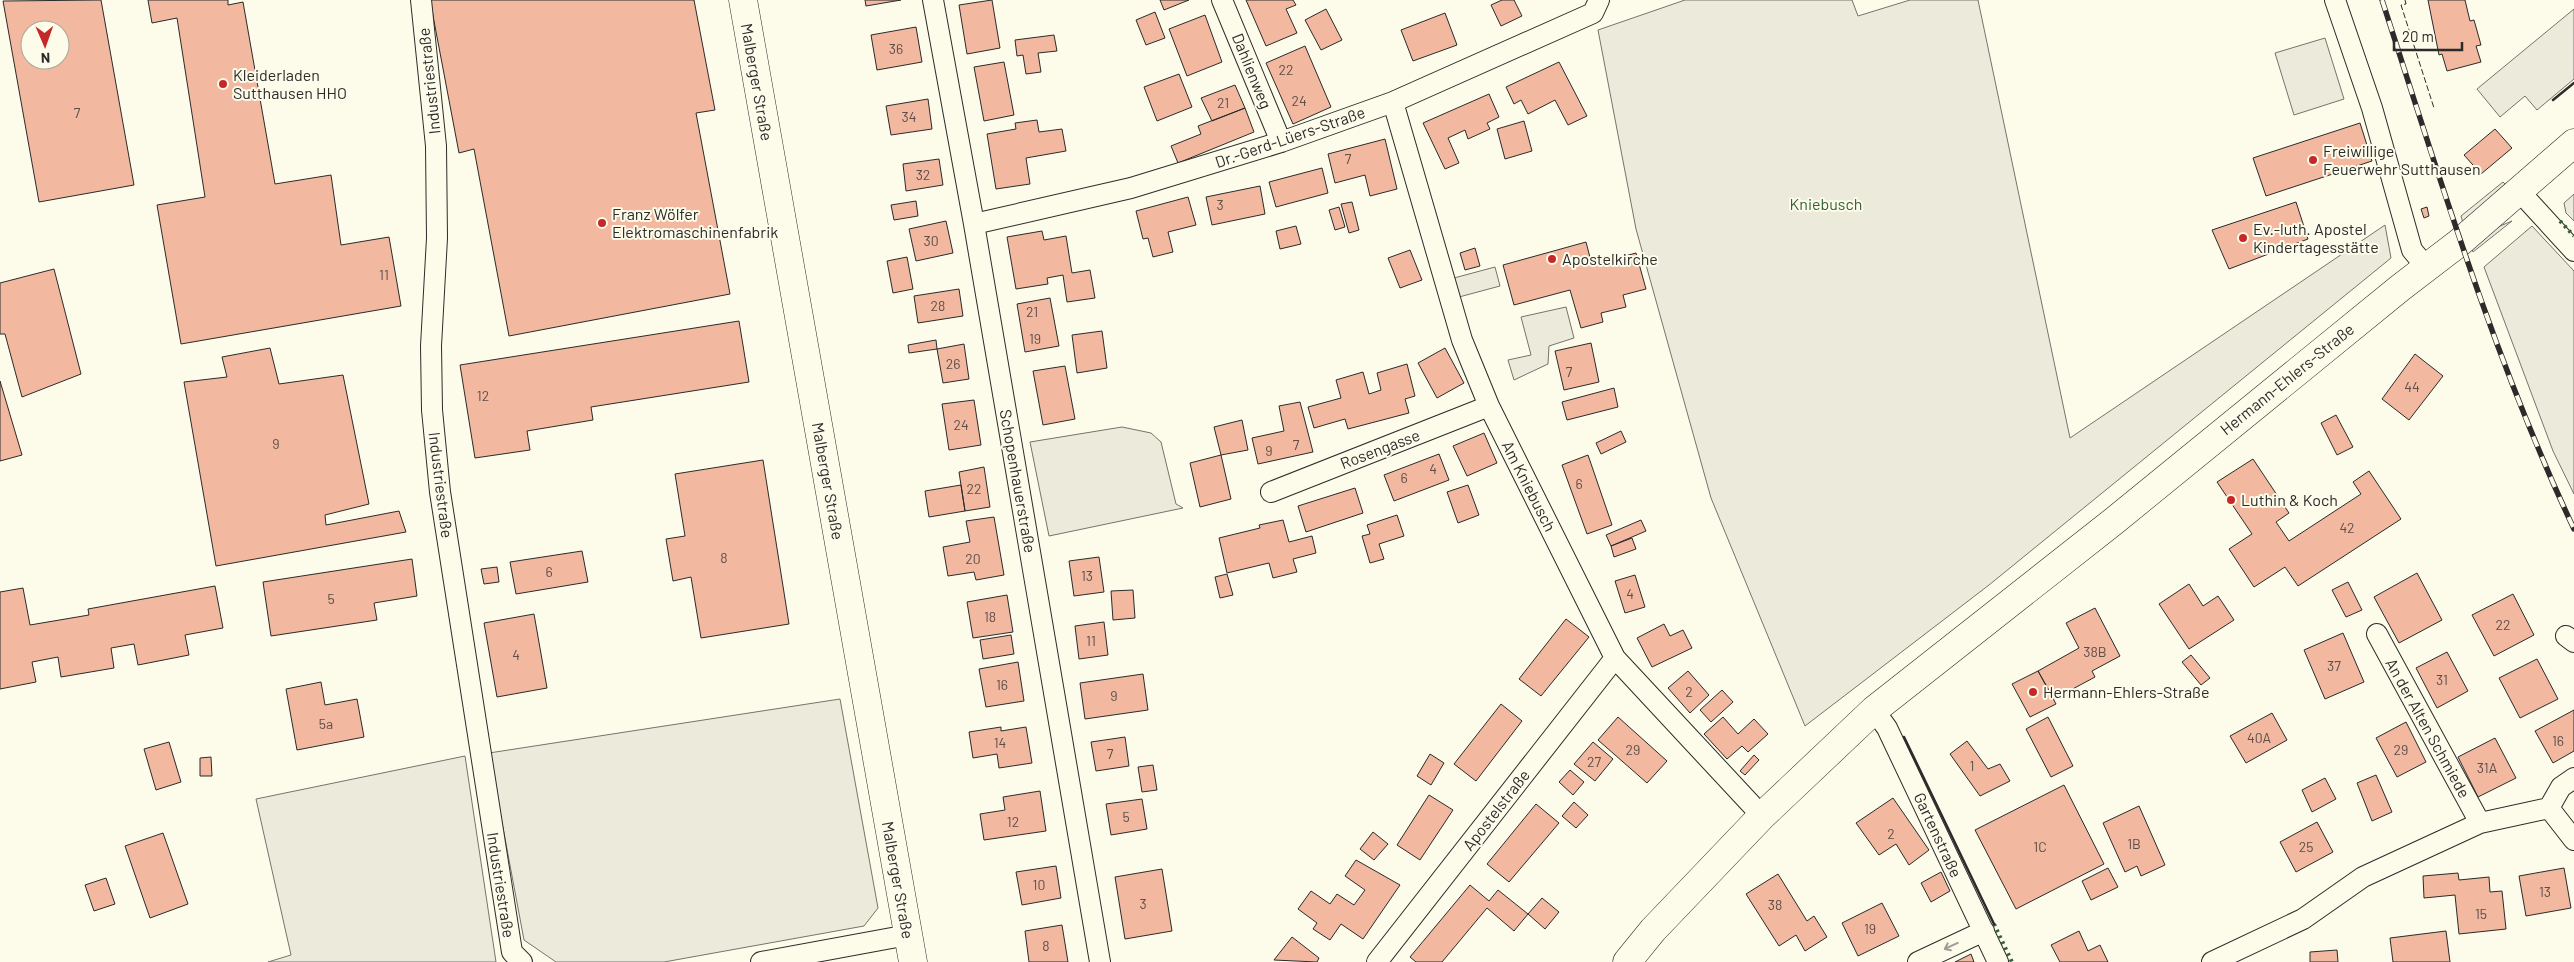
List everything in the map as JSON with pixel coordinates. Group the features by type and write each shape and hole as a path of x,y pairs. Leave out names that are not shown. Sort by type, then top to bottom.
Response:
{"street":[{"name":"Industriestraße","path":"421,0 436,146 437,238 430,346 432,410 440,492 512,952 522,962"},
{"name":"Malberger Straße","path":"743,0 913,962"},
{"name":"Schopenhauerstraße","path":"933,0 974,224 1100,962"},
{"name":"Dahlienweg","path":"1222,0 1281,142"},
{"path":"2335,0 2372,108 2412,250 2427,268"},
{"name":"Dr.-Gerd-Lüers-Straße","path":"974,224 1131,188 1281,142 1393,102 1596,6"},
{"name":"Am Kniebusch","path":"1393,102 1450,306 1488,406 1615,658 1762,816"},
{"name":"Hermann-Ehlers-Straße","path":"1627,962 1652,930 1762,816 1874,710 2114,521 2243,414 2427,268 2520,192 2574,143"},
{"path":"2520,192 2574,251"},
{"name":"Rosengasse","path":"1271,492 1488,406"},
{"name":"An der Alten Schmiede","path":"2377,634 2480,823"},
{"name":"Apostelstraße","path":"1377,962 1615,658"},
{"name":"Gartenstraße","path":"1874,710 1887,728 1998,962"},
{"path":"2212,962 2303,919 2363,877 2480,823 2549,808 2561,787 2574,778"},
{"path":"2549,808 2574,840"},
{"path":"1918,962 1984,931"},
{"path":"760,962 908,935"}],"green space":[{"name":"Kniebusch","path":"1685,0 1852,0 1858,16 1910,0 1978,0 2070,438 2385,225 2391,258 1989,585 1805,726 1711,498 1636,229 1598,30"},
{"path":"2503,182 2505,184 2463,223 2461,216"},
{"path":"2574,194 2574,221 2566,213 2564,203"},
{"path":"2512,221 2473,252 2471,246 2500,226"},
{"path":"2532,226 2574,271 2574,494 2553,451 2484,267"},
{"path":"1495,267 1500,286 1459,297 1454,278"},
{"path":"1566,307 1574,338 1549,346 1548,364 1514,380 1508,360 1531,355 1521,317"},
{"path":"1122,427 1151,433 1161,442 1176,504 1183,508 1049,536 1030,442"},
{"path":"840,699 878,908 864,926 664,962 556,962 524,940 489,753"},
{"path":"465,756 496,962 268,962 291,955 256,799"}],"shaded area":[{"path":"2574,9 2574,79 2537,110 2525,96 2500,117 2477,89"},
{"path":"2325,38 2344,99 2294,115 2275,53"}],"building":[{"path":"101,0 134,185 39,202 3,1"},
{"path":"148,0 228,0 228,5 243,2 275,184 331,175 341,245 389,237 401,306 181,344 157,205 205,197 177,18 152,23"},
{"name":"Franz Wölfer Elektromaschinenfabrik","path":"430,0 694,0 715,110 696,113 730,294 509,336 474,149 459,153"},
{"path":"865,0 901,0 866,6"},
{"path":"992,0 1000,48 967,54 959,5"},
{"path":"1160,0 1189,0 1164,10"},
{"path":"1246,0 1293,0 1296,5 1286,9 1297,33 1266,46"},
{"path":"1502,0 1514,0 1522,16 1501,26 1491,5"},
{"path":"2428,0 2465,0 2470,21 2474,20 2481,45 2476,46 2481,62 2447,71 2442,54 2439,55"},
{"path":"1326,9 1342,40 1321,50 1305,20"},
{"path":"1155,12 1165,38 1146,45 1136,20"},
{"path":"1445,13 1457,45 1413,61 1401,30"},
{"path":"1205,15 1222,62 1187,76 1169,29"},
{"path":"916,27 922,62 877,70 871,35"},
{"path":"1054,35 1057,51 1038,53 1041,72 1026,74 1023,55 1017,56 1015,40"},
{"path":"1305,46 1331,107 1293,124 1266,63"},
{"path":"1004,62 1014,115 984,121 974,67"},
{"path":"1559,62 1587,116 1568,125 1555,100 1528,114 1521,100 1514,104 1506,87"},
{"path":"1179,74 1192,107 1157,121 1144,87"},
{"path":"1235,85 1245,108 1212,121 1201,98"},
{"path":"1489,94 1499,117 1487,123 1490,129 1468,139 1465,130 1448,138 1459,163 1445,169 1423,123"},
{"path":"928,99 932,129 891,135 886,106"},
{"path":"1245,108 1254,132 1178,163 1171,146 1201,134 1198,126"},
{"path":"1037,120 1039,132 1062,129 1066,151 1026,158 1030,184 996,189 987,134 1016,129 1015,123"},
{"path":"1524,121 1532,151 1505,159 1497,129"},
{"name":"Freiwillige Feuerwehr Sutthausen","path":"2360,123 2372,161 2266,196 2253,158"},
{"path":"2495,129 2512,148 2481,174 2464,155"},
{"path":"1385,139 1397,189 1370,196 1365,175 1335,183 1328,154"},
{"path":"939,159 943,185 906,191 903,164"},
{"path":"1322,168 1328,193 1276,207 1269,182"},
{"path":"1260,186 1265,214 1212,225 1206,197"},
{"path":"1188,197 1196,225 1168,232 1173,252 1153,257 1148,238 1143,239 1136,211"},
{"path":"916,201 918,216 894,220 891,205"},
{"path":"1352,202 1359,230 1349,233 1341,204"},
{"path":"2296,202 2308,239 2229,269 2212,230"},
{"path":"1339,207 1345,227 1335,230 1329,210"},
{"path":"2427,207 2429,216 2424,218 2421,209"},
{"path":"946,221 953,253 916,261 909,229"},
{"path":"1296,226 1301,244 1280,249 1276,231"},
{"path":"1042,231 1044,240 1066,236 1072,273 1090,270 1095,298 1067,302 1063,275 1047,278 1048,284 1016,289 1007,237"},
{"path":"1586,242 1592,265 1636,253 1646,289 1623,295 1626,307 1601,313 1603,322 1581,328 1570,290 1514,305 1503,265"},
{"path":"1475,248 1480,266 1465,270 1460,253"},
{"path":"1410,250 1422,280 1400,288 1388,258"},
{"path":"907,257 913,289 893,293 887,261"},
{"path":"54,269 81,374 22,397 5,334 0,334 0,283"},
{"path":"959,289 963,316 918,323 914,296"},
{"path":"1050,298 1059,346 1025,352 1017,304"},
{"path":"739,321 749,382 591,407 593,420 527,431 530,450 475,458 460,365"},
{"path":"1102,331 1107,368 1077,373 1072,335"},
{"path":"936,340 937,349 909,353 908,345"},
{"path":"1591,343 1599,382 1564,390 1555,351"},
{"path":"964,344 969,379 943,383 937,349"},
{"path":"270,348 279,384 343,375 369,504 325,515 326,525 399,511 406,532 216,566 184,382 227,377 222,357"},
{"path":"1445,348 1464,383 1437,398 1418,363"},
{"path":"2415,354 2443,376 2409,420 2382,399"},
{"path":"1407,364 1415,396 1405,399 1409,413 1348,429 1345,419 1314,428 1308,407 1341,398 1336,380 1363,372 1369,394 1381,390 1377,373"},
{"path":"1065,366 1075,419 1043,425 1033,371"},
{"path":"0,381 22,455 0,461"},
{"path":"1614,388 1618,407 1567,420 1562,402"},
{"path":"974,400 981,445 949,450 942,404"},
{"path":"1300,402 1313,452 1258,464 1252,438 1284,431 1279,406"},
{"path":"2336,415 2353,447 2337,455 2321,423"},
{"path":"1242,420 1248,450 1221,455 1214,427"},
{"path":"1621,431 1626,442 1601,454 1596,443"},
{"path":"1484,433 1497,463 1467,476 1453,446"},
{"path":"1439,454 1449,480 1394,501 1384,475"},
{"path":"1221,455 1231,499 1200,507 1190,463"},
{"path":"1588,455 1612,525 1587,534 1562,465"},
{"path":"2253,459 2289,513 2276,522 2289,541 2361,494 2353,482 2369,471 2401,519 2298,586 2285,567 2254,587 2229,549 2252,534 2217,482"},
{"path":"763,460 789,624 701,638 691,577 673,581 666,539 685,536 675,474"},
{"path":"984,467 990,507 965,511 959,472"},
{"path":"961,485 965,511 929,517 925,491"},
{"path":"1468,485 1479,515 1458,523 1447,492"},
{"path":"1355,488 1363,513 1306,532 1298,506"},
{"path":"1397,515 1404,536 1379,544 1384,559 1370,563 1362,536 1370,534 1367,525"},
{"path":"994,517 1004,575 976,580 974,572 948,576 943,547 970,542 966,521"},
{"path":"1283,520 1289,542 1312,536 1316,553 1293,559 1297,572 1273,578 1269,563 1227,573 1219,538 1260,528 1259,525"},
{"path":"1641,520 1646,531 1611,546 1606,535"},
{"path":"1632,538 1636,549 1614,557 1611,546"},
{"path":"582,551 588,582 516,594 510,562"},
{"path":"1099,557 1104,592 1074,596 1069,561"},
{"path":"412,559 417,596 374,603 377,620 271,636 263,582"},
{"path":"497,567 499,582 484,584 481,569"},
{"path":"2417,573 2442,620 2399,643 2374,597"},
{"path":"1227,574 1233,595 1220,598 1215,577"},
{"path":"1635,575 1645,607 1625,613 1615,581"},
{"path":"2348,582 2362,610 2346,617 2332,590"},
{"path":"2189,584 2203,606 2218,596 2234,620 2189,649 2159,604"},
{"path":"215,586 223,628 185,635 189,655 138,665 134,644 111,648 114,668 61,677 58,657 32,662 36,682 0,689 0,592 23,588 30,625 89,615 88,609"},
{"path":"1133,590 1135,618 1113,620 1111,591"},
{"path":"2513,594 2534,635 2494,656 2472,615"},
{"path":"1007,595 1013,632 973,638 967,602"},
{"path":"2095,608 2120,656 2092,671 2095,677 2054,699 2038,671 2079,648 2066,623"},
{"path":"534,614 547,688 497,697 484,623"},
{"path":"1566,619 1589,637 1541,696 1519,679"},
{"path":"1104,622 1108,655 1079,659 1075,626"},
{"path":"1664,624 1670,636 1683,630 1692,648 1652,667 1637,638"},
{"path":"2343,633 2364,682 2325,699 2304,650"},
{"path":"1011,635 1014,654 983,659 980,640"},
{"path":"2447,652 2468,691 2437,708 2416,668"},
{"path":"2191,655 2210,678 2201,685 2182,662"},
{"path":"2537,659 2558,699 2520,718 2499,678"},
{"path":"1018,662 1024,701 986,707 979,669"},
{"path":"1688,671 1709,695 1690,713 1668,688"},
{"name":"Hermann-Ehlers-Straße","path":"2038,671 2056,704 2030,717 2012,684"},
{"path":"1143,674 1148,710 1085,719 1080,683"},
{"path":"321,682 325,705 357,699 364,737 297,750 286,689"},
{"path":"1722,690 1733,702 1711,722 1700,710"},
{"path":"1501,704 1522,721 1476,781 1454,764"},
{"path":"2574,710 2574,751 2553,763 2535,731"},
{"path":"2272,713 2287,740 2246,763 2230,736"},
{"path":"1618,717 1667,761 1647,783 1598,740"},
{"path":"1723,717 1738,734 1754,719 1768,734 1748,752 1742,746 1727,759 1704,734"},
{"path":"2048,717 2073,766 2051,777 2026,729"},
{"path":"2406,722 2426,762 2397,777 2376,738"},
{"path":"1001,727 1001,731 1026,727 1032,763 999,768 997,754 973,758 969,732"},
{"path":"1125,737 1129,766 1096,771 1091,742"},
{"path":"2495,738 2516,778 2478,797 2458,757"},
{"path":"1967,741 1988,769 2000,764 2010,781 1980,796 1950,754"},
{"path":"169,742 181,782 156,790 144,749"},
{"path":"1593,742 1613,759 1595,781 1574,764"},
{"path":"1430,754 1444,763 1431,785 1417,776"},
{"path":"1754,755 1759,760 1745,775 1740,771"},
{"path":"211,757 212,776 200,776 200,758"},
{"path":"1153,765 1157,790 1142,792 1138,767"},
{"path":"1570,770 1584,782 1573,795 1559,782"},
{"path":"2376,775 2392,812 2372,821 2357,783"},
{"path":"2325,778 2336,799 2312,812 2302,790"},
{"path":"2064,785 2104,864 2016,909 1975,830"},
{"path":"1040,791 1046,831 984,840 980,814 1005,810 1003,797"},
{"path":"1429,795 1453,810 1420,860 1397,845"},
{"path":"1893,798 1929,850 1909,865 1896,844 1879,855 1856,823"},
{"path":"1142,799 1147,829 1111,835 1106,804"},
{"path":"1574,802 1588,815 1576,828 1562,816"},
{"path":"1536,804 1559,823 1509,882 1487,864"},
{"path":"2139,806 2165,865 2141,876 2137,866 2125,872 2103,823"},
{"path":"2317,822 2333,852 2296,872 2280,842"},
{"path":"1373,832 1388,844 1374,860 1360,849"},
{"path":"163,833 188,904 150,918 125,846"},
{"path":"1356,860 1400,885 1363,939 1341,924 1330,940 1313,929 1317,923 1298,909 1311,891 1330,904 1337,894 1354,905 1365,890 1345,876"},
{"path":"1056,866 1061,898 1022,905 1016,872"},
{"path":"2108,868 2118,887 2091,900 2082,881"},
{"path":"2564,868 2571,908 2526,916 2519,876"},
{"path":"1162,869 1172,931 1125,939 1115,877"},
{"path":"1941,872 1950,891 1931,902 1921,883"},
{"path":"2458,873 2459,880 2489,877 2490,892 2502,891 2506,929 2459,934 2455,895 2424,898 2423,876"},
{"path":"1778,874 1807,921 1814,916 1827,937 1805,951 1796,935 1779,946 1746,894"},
{"path":"106,878 115,904 94,911 85,885"},
{"path":"1470,885 1489,901 1498,890 1528,914 1514,931 1487,908 1442,962 1416,962 1410,957"},
{"path":"1542,898 1559,912 1545,929 1528,914"},
{"path":"1882,903 1899,936 1858,956 1842,923"},
{"path":"1062,925 1068,962 1029,962 1025,931"},
{"path":"2079,931 2088,951 2100,945 2108,962 2060,962 2051,945"},
{"path":"2446,931 2450,962 2393,962 2390,938"},
{"path":"1292,937 1319,958 1317,962 1274,960"},
{"path":"2337,950 2338,962 2310,962 2310,952"},
{"path":"1971,954 1974,962 1955,962"}],"railway":[{"path":"2382,0 2447,201 2493,334 2518,400 2574,529"}],"hedge":[{"path":"2560,221 2574,236"},
{"path":"1994,924 2012,962"}],"fence":[{"path":"2405,0 2406,4 2401,5 2434,108"}],"wall":[{"path":"2553,100 2574,83"},
{"path":"1904,737 1994,924"}],"place":[{"name":"Kleiderladen Sutthausen HHO","path":"223,84"},
{"name":"Freiwillige Feuerwehr Sutthausen","path":"2313,160"},
{"name":"Franz Wölfer Elektromaschinenfabrik","path":"602,223"},
{"name":"Ev.-luth. Apostel Kindertagesstätte","path":"2243,238"},
{"name":"Apostelkirche","path":"1552,259"},
{"name":"Luthin & Koch","path":"2231,500"},
{"name":"Hermann-Ehlers-Straße","path":"2033,692"}]}
